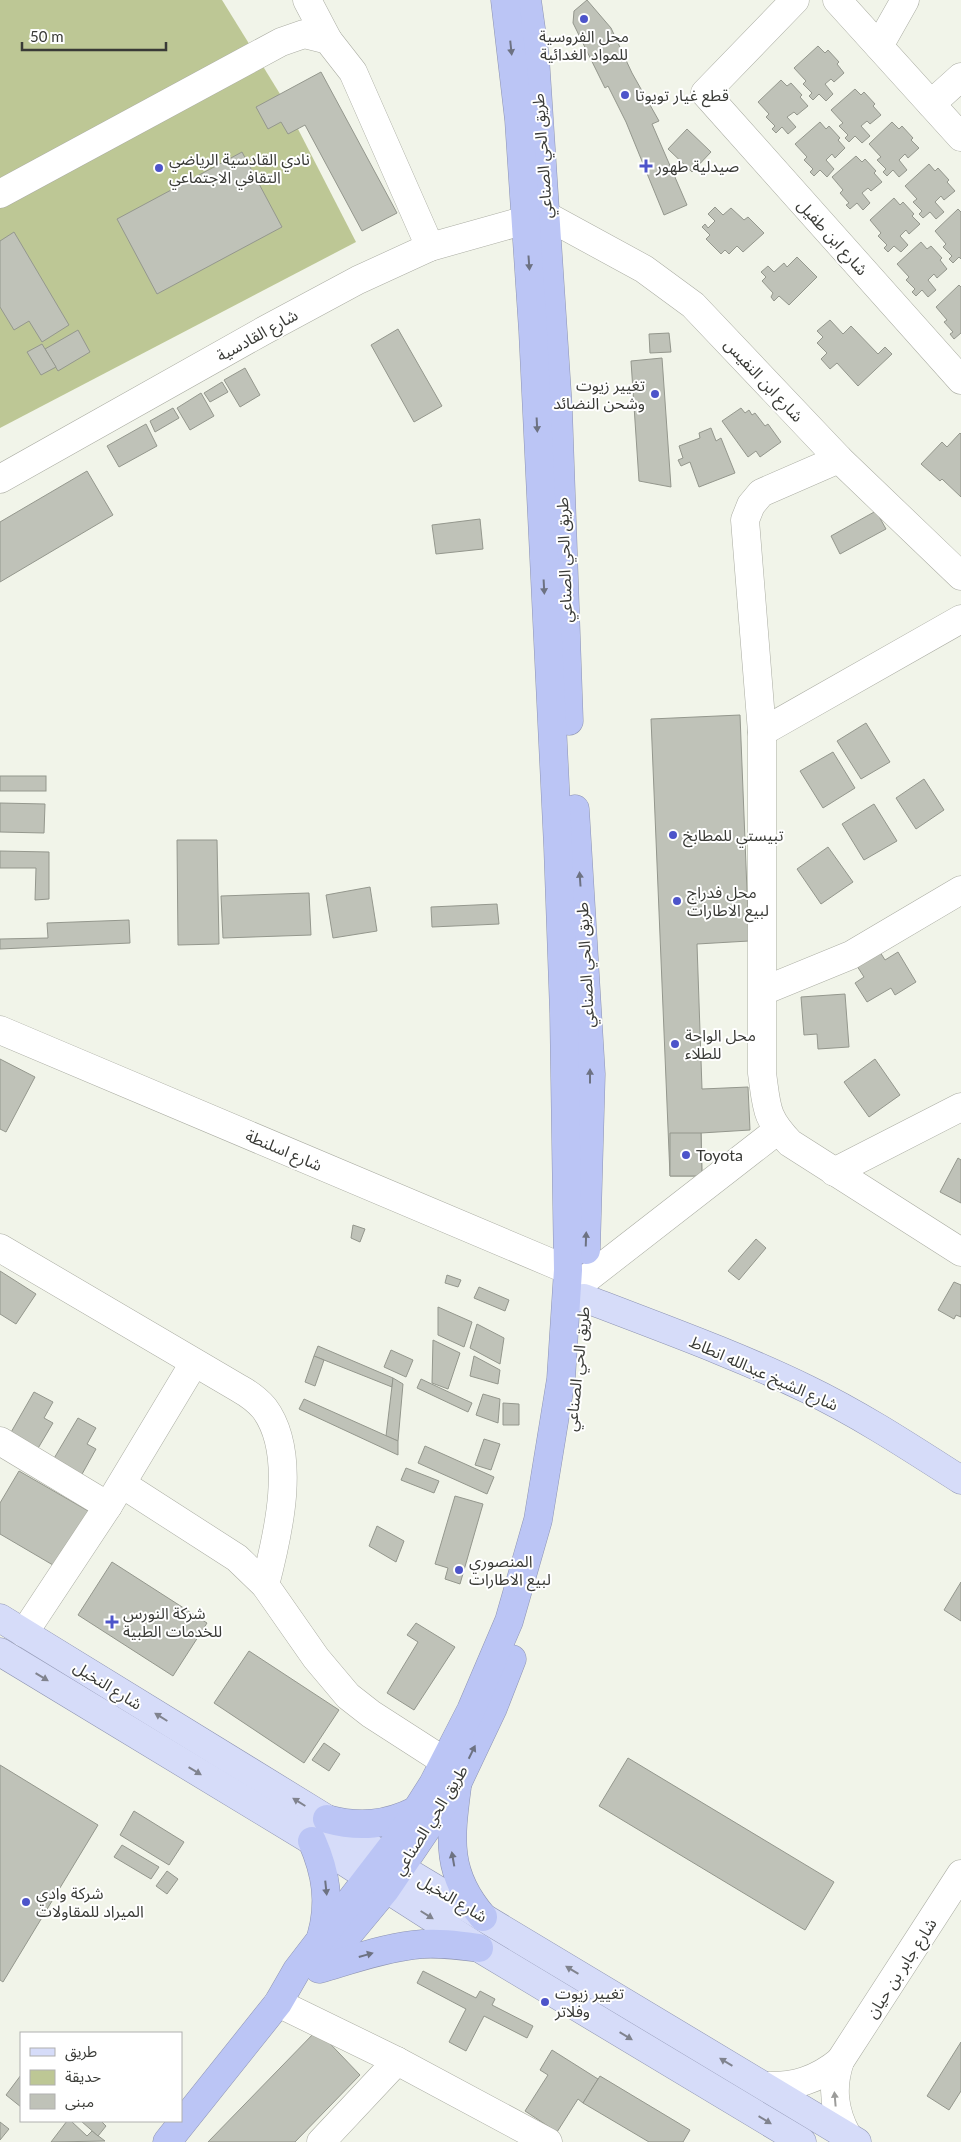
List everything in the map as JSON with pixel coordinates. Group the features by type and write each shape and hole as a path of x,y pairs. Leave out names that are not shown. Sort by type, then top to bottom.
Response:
{"highway":[{"name":"طريق الحي الصناعي","path":"385,1873 494,1708 526,1621 555,1519 579,1379 579,1283 591,1074 570,724 558,408 536,218 519,120 505,0"},
{"name":"طريق الحي الصناعي","path":"527,0 535,56 536,218"},
{"name":"طريق الحي الصناعي","path":"385,1873 417,1810 451,1772"},
{"path":"451,1772 451,1842 454,1865 468,1897 483,1916"},
{"path":"327,1819 357,1825 373,1824 388,1822 417,1810"},
{"path":"312,1841 319,1857 327,1890 324,1925 319,1941"},
{"path":"167,2142 278,2003 291,1978 319,1941 385,1873"},
{"path":"278,2003 296,1991 319,1969 385,1873"},
{"path":"319,1969 384,1950 415,1945 447,1944 479,1948"}],"main road":[{"name":"شارع الشيخ عبدالله انطاط","path":"579,1283 808,1389 872,1424 961,1480"},
{"name":"شارع النخيل","path":"0,1618 327,1819 385,1873 479,1948 802,2142"},
{"name":"شارع النخيل","path":"0,1652 312,1841 483,1916 852,2139"}],"street":[{"path":"307,0 328,40 353,72 430,248"},
{"name":"شارع ابن طفيل","path":"795,0 705,93 957,367"},
{"path":"837,0 961,137"},
{"path":"879,46 904,0"},
{"path":"0,194 281,42 304,34 328,40"},
{"path":"931,104 961,77"},
{"name":"شارع القادسية","path":"0,479 358,280 430,248 536,218"},
{"name":"شارع ابن النفيس","path":"536,218 644,270 693,305 839,459 961,576"},
{"path":"839,459 761,493 752,504 745,520 762,732 762,1073 767,1113 790,1144 961,1252"},
{"path":"762,732 961,619"},
{"path":"763,990 851,955 961,890"},
{"name":"شارع اسلنطة","path":"0,1030 579,1283"},
{"path":"834,1172 961,1106"},
{"path":"579,1283 778,1130"},
{"path":"0,1248 253,1397 263,1408 277,1435 282,1468 277,1537 265,1585"},
{"path":"24,1633 115,1495 194,1363"},
{"path":"0,1441 115,1495 237,1558 265,1585 316,1658 348,1696 451,1772"},
{"name":"شارع جابر بن حيان","path":"840,2061 961,1874"},
{"path":"278,2003 397,2061 548,2142"},
{"path":"321,2142 397,2061"},
{"path":"765,2086 793,2085 806,2082 819,2077 840,2061"},
{"path":"840,2061 834,2083 834,2095 840,2123 852,2139"}],"green space":[{"name":"نادي القادسية الرياضي التقافي الاجتماعي","path":"0,0 222,0 280,94 356,242 0,428"}],"building":[{"path":"587,0 611,28 632,73 659,121 652,124 687,205 664,215 626,122 608,86 605,88 573,23 574,11"},
{"path":"818,46 825,53 828,50 839,62 837,64 844,73 834,82 831,79 825,84 833,94 826,101 819,94 813,100 809,96 812,93 803,84 806,81 794,68"},
{"path":"321,72 397,213 362,231 305,125 288,134 281,122 268,129 256,107"},
{"path":"781,80 787,86 791,83 802,95 800,97 808,106 797,115 794,112 787,117 796,127 788,134 782,127 776,133 772,129 775,126 766,117 769,114 758,102"},
{"path":"855,89 861,95 864,92 875,104 873,106 881,115 870,124 867,121 861,126 870,136 862,143 855,136 849,142 845,138 848,135 839,126 843,123 831,110"},
{"path":"820,122 826,129 829,126 840,138 838,140 845,148 835,158 832,154 826,160 834,169 827,177 820,170 814,176 810,172 813,169 804,160 807,157 795,144"},
{"path":"892,122 899,129 902,126 919,148 908,158 905,154 899,160 907,170 899,177 893,170 887,176 883,172 886,169 877,160 881,157 869,144"},
{"path":"687,129 711,152 692,172 668,149"},
{"path":"242,152 282,227 157,294 117,219"},
{"path":"856,156 862,162 865,159 876,171 874,173 882,182 871,191 868,188 862,193 870,203 863,210 857,203 850,209 846,205 849,203 840,193 843,190 832,177"},
{"path":"929,164 935,171 938,168 949,180 947,182 955,191 944,200 941,196 935,202 944,212 936,219 930,212 923,218 919,214 922,211 913,202 917,199 905,186"},
{"path":"894,198 900,205 903,202 920,224 909,234 906,230 900,236 908,245 901,252 894,246 888,252 884,248 887,245 878,236 881,233 870,220"},
{"path":"715,207 723,215 731,208 744,220 748,217 764,233 743,252 737,246 729,254 725,250 721,254 706,239 710,235 702,227 705,224 708,228 715,221 708,214"},
{"path":"958,209 961,212 961,259 959,257 953,263 949,259 952,256 943,247 946,244 935,231"},
{"path":"14,232 69,325 42,342 29,321 14,330 0,307 0,241"},
{"path":"921,242 927,249 931,246 942,258 940,260 947,269 937,278 934,274 928,280 936,290 928,297 922,290 916,296 912,292 915,289 906,280 909,277 897,264"},
{"path":"797,257 817,277 789,305 779,296 774,301 771,297 773,293 762,281 766,277 761,272 768,266 774,272 784,263 787,267"},
{"path":"959,285 961,287 961,333 954,339 950,334 953,332 944,322 947,320 936,307"},
{"path":"830,320 843,334 851,326 878,354 885,347 892,354 858,386 837,363 830,369 821,359 827,353 817,343 823,337 817,331"},
{"path":"398,329 442,406 414,422 371,345"},
{"path":"78,330 90,352 58,371 45,349"},
{"path":"669,333 671,352 650,353 649,334"},
{"path":"42,344 56,367 41,375 27,352"},
{"path":"662,358 671,487 639,481 631,361"},
{"path":"245,368 260,395 240,407 224,380"},
{"path":"222,382 228,392 210,402 204,393"},
{"path":"201,393 214,416 190,430 177,408"},
{"path":"173,408 179,418 155,432 150,421"},
{"path":"741,408 745,413 749,410 752,415 755,413 765,426 768,424 781,442 760,457 756,451 748,457 722,421"},
{"path":"146,424 157,446 119,467 107,446"},
{"path":"711,428 716,441 721,438 735,473 699,487 690,462 681,466 678,460 683,458 679,446 700,438 699,433"},
{"path":"960,433 961,497 942,479 940,481 921,464 942,442 947,447"},
{"path":"87,471 113,515 0,582 0,522"},
{"path":"876,511 886,529 840,554 831,536"},
{"path":"480,519 483,549 436,554 432,525"},
{"path":"740,715 749,941 697,944 702,1089 748,1087 750,1130 701,1133 702,1176 670,1176 651,719"},
{"path":"866,723 890,762 861,779 837,741"},
{"path":"833,752 855,788 823,808 800,771"},
{"path":"0,776 46,776 46,791 0,791"},
{"path":"924,779 944,810 916,829 896,798"},
{"path":"0,803 45,804 44,833 0,832"},
{"path":"874,804 897,841 864,860 842,824"},
{"path":"177,840 217,840 219,944 178,945"},
{"path":"828,847 853,882 821,904 797,869"},
{"path":"0,851 49,852 49,899 35,900 36,868 0,868"},
{"path":"370,887 377,931 333,938 326,895"},
{"path":"309,893 311,935 223,938 221,896"},
{"path":"497,904 499,924 432,927 431,907"},
{"path":"129,920 130,943 0,949 0,939 48,938 47,923"},
{"path":"880,952 885,960 898,952 916,982 895,995 891,988 867,1002 855,983 864,977 857,966"},
{"path":"845,994 849,1047 818,1049 817,1034 804,1035 801,997"},
{"path":"0,1059 35,1077 6,1132 0,1129"},
{"path":"875,1059 900,1095 869,1117 844,1082"},
{"name":"Toyota","path":"670,1133 701,1133 702,1176 670,1176"},
{"path":"958,1158 961,1160 961,1203 940,1192"},
{"path":"353,1225 365,1229 360,1242 351,1238"},
{"path":"756,1239 766,1248 739,1280 728,1271"},
{"path":"0,1271 36,1294 16,1324 0,1314"},
{"path":"447,1275 461,1280 458,1287 445,1283"},
{"path":"954,1282 961,1285 961,1317 956,1315 954,1319 938,1310"},
{"path":"479,1287 509,1300 505,1311 474,1298"},
{"path":"438,1307 472,1322 464,1347 438,1335"},
{"path":"477,1324 504,1338 500,1364 470,1348"},
{"path":"433,1340 460,1353 448,1389 432,1383"},
{"path":"318,1346 393,1378 392,1387 314,1356"},
{"path":"391,1350 413,1360 406,1377 384,1367"},
{"path":"314,1356 324,1360 315,1386 305,1382"},
{"path":"474,1356 500,1370 498,1384 470,1376"},
{"path":"393,1378 403,1384 398,1441 386,1436"},
{"path":"421,1379 472,1403 468,1412 417,1388"},
{"path":"34,1392 53,1402 44,1418 53,1423 37,1450 10,1434"},
{"path":"483,1394 500,1399 498,1423 476,1415"},
{"path":"304,1399 398,1441 398,1455 299,1409"},
{"path":"503,1403 519,1404 519,1425 503,1425"},
{"path":"78,1418 96,1428 87,1444 96,1449 81,1476 53,1460"},
{"path":"484,1439 500,1444 491,1470 475,1465"},
{"path":"425,1446 494,1477 487,1494 418,1463"},
{"path":"406,1468 439,1481 434,1493 401,1480"},
{"path":"19,1471 90,1512 58,1568 0,1534 0,1503"},
{"path":"455,1496 483,1504 460,1584 445,1579 448,1568 435,1564"},
{"path":"377,1526 404,1541 396,1562 369,1546"},
{"path":"112,1562 207,1623 173,1676 78,1615"},
{"path":"961,1582 961,1621 944,1610"},
{"path":"416,1623 455,1647 414,1710 387,1693 418,1642 407,1635"},
{"path":"249,1651 339,1710 304,1763 214,1703"},
{"path":"324,1743 340,1754 329,1771 312,1760"},
{"path":"628,1758 834,1882 805,1930 599,1806"},
{"name":"شركة وادي الميراد للمقاولات","path":"0,1765 98,1825 3,1982 0,1980"},
{"path":"134,1811 184,1842 169,1865 120,1835"},
{"path":"122,1845 159,1867 151,1879 114,1857"},
{"path":"167,1871 178,1879 167,1894 156,1886"},
{"path":"423,1971 476,1998 480,1991 495,1999 492,2005 533,2026 527,2038 484,2016 466,2051 449,2042 466,2009 417,1983"},
{"path":"317,2030 360,2075 295,2142 208,2142"},
{"path":"961,2042 961,2091 949,2110 927,2096"},
{"path":"552,2050 598,2079 583,2103 578,2099 557,2132 525,2111 548,2075 540,2070"},
{"path":"20,2076 20,2106 6,2095"},
{"path":"600,2076 690,2130 683,2142 649,2142 583,2103"},
{"path":"0,2122 9,2129 0,2140"},
{"path":"66,2122 72,2122 87,2136 92,2131 105,2141 51,2142"},
{"path":"82,2122 102,2122 106,2126 98,2136"}],"place":[{"name":"محل الفروسية للمواد الغدائية","path":"584,19"},
{"name":"قطع غيار تويوتا","path":"625,95"},
{"name":"صيدلية طهور","path":"646,166"},
{"name":"نادي القادسية الرياضي التقافي الاجتماعي","path":"159,168"},
{"name":"تغيير زيوت وشحن النضائد","path":"655,394"},
{"name":"تبيستي للمطابخ","path":"673,835"},
{"name":"محل فدراج لبيع الاطارات","path":"677,901"},
{"name":"محل الواحة للطلاء","path":"675,1044"},
{"name":"Toyota","path":"686,1155"},
{"name":"المنصوري لبيع الاطارات","path":"459,1570"},
{"name":"شركة النورس للخدمات الطبية","path":"112,1622"},
{"name":"شركة وادي الميراد للمقاولات","path":"26,1902"},
{"name":"تغيير زيوت وفلاتر","path":"545,2002"}]}
